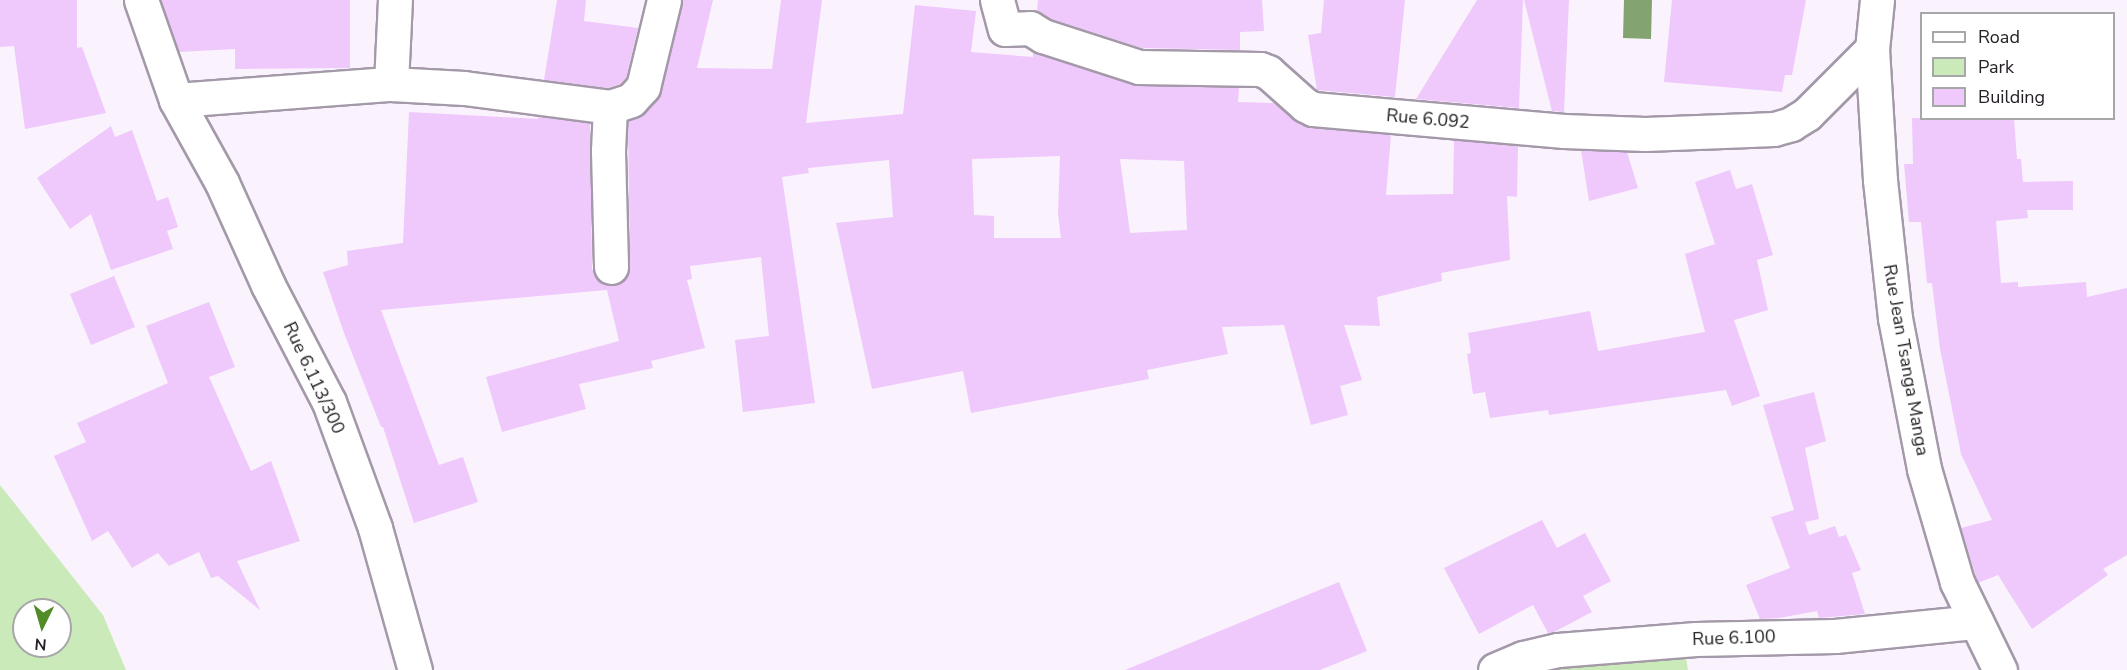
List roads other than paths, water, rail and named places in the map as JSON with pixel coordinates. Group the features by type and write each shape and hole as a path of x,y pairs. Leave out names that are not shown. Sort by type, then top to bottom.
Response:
{"street":[{"name":"Rue 6.113/300","path":"141,0 176,100 222,183 268,285 329,402 375,528 415,670"},
{"path":"391,84 395,0"},
{"path":"176,100 391,84 464,88 610,106 631,100 643,87 664,0"},
{"name":"Rue Jean Tsanga Manga","path":"1877,0 1872,49 1880,180 1895,318 1924,470 1957,582 2000,670"},
{"name":"Rue 6.092","path":"1004,10 1044,36 1139,67 1260,69 1268,72 1305,105 1313,108 1564,131 1645,134 1754,131 1791,124 1807,114 1872,49"},
{"path":"610,106 608,151 612,267"},
{"name":"Rue 6.100","path":"1495,670 1523,658 1558,650 1696,639 1835,636 1976,622"}]}
